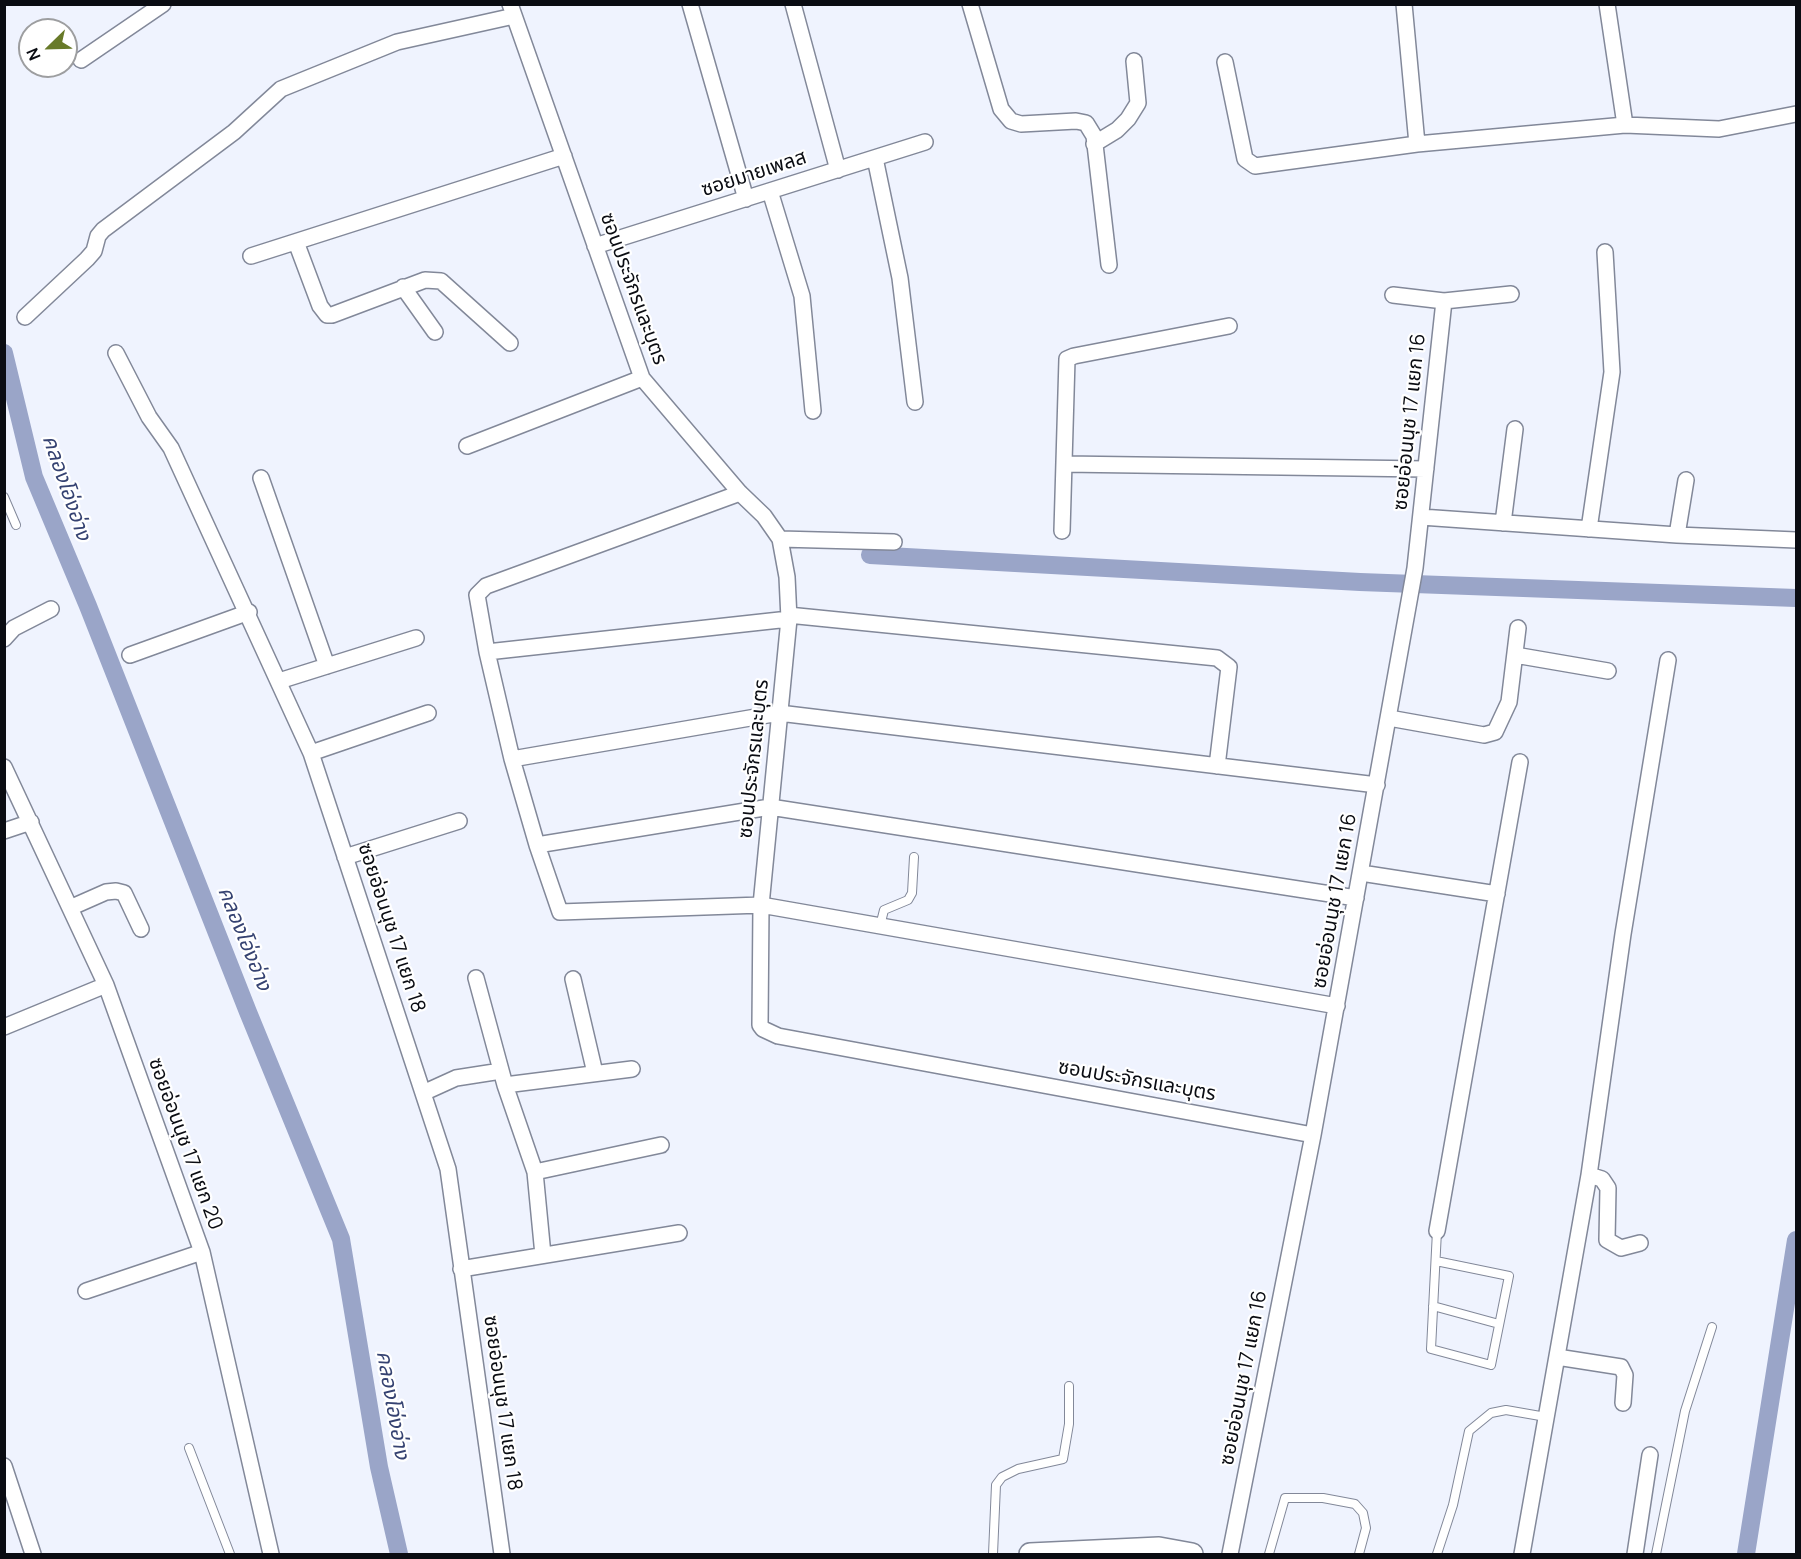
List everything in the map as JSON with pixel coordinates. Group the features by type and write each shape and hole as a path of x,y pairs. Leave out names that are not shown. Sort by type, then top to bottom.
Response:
{"street":[{"path":"81,60 163,4"},
{"path":"690,4 746,199"},
{"path":"793,4 838,170"},
{"path":"970,4 1001,109 1011,121 1021,124 1076,121 1086,123 1094,136 1109,265"},
{"path":"1404,4 1417,144"},
{"path":"1607,4 1625,125"},
{"path":"25,316 87,259 94,251 98,236 103,230 234,132 281,88 397,42 512,10"},
{"name":"ซอนประจักรและบุตร","path":"512,10 642,378 740,493 764,516 780,539 787,577 789,617 761,905 760,1025 771,1034 1313,1135"},
{"path":"1095,144 1128,119 1138,103 1134,61"},
{"path":"1226,62 1245,159 1249,164 1255,166 1417,144 1625,125 1719,129 1797,114"},
{"name":"ซอยมายเพลส","path":"596,246 925,142"},
{"path":"251,256 564,156"},
{"path":"875,158 900,278 915,402"},
{"path":"770,191 802,296 813,411"},
{"path":"296,242 320,306 327,315 425,280 441,281 510,343"},
{"path":"1589,530 1612,372 1605,252"},
{"path":"403,287 435,332"},
{"path":"1393,295 1444,301 1511,294"},
{"name":"ซอยอ่อนนุช 17 แยก 16","path":"1230,1554 1313,1135 1409,610 1444,301"},
{"path":"1062,531 1067,359 1229,327"},
{"name":"ซอยอ่อนนุช 17 แยก 18","path":"116,353 149,417 171,448 249,612 310,753 448,1169 502,1554"},
{"path":"467,446 642,378"},
{"path":"1503,523 1515,429"},
{"path":"1064,464 1426,469"},
{"path":"261,478 327,666"},
{"path":"1677,536 1686,480"},
{"path":"740,493 486,586 477,596 487,652 512,759 560,912 566,914 761,905 1337,1006"},
{"path":"1421,517 1677,536 1797,540"},
{"path":"780,539 894,542"},
{"path":"4,639 14,628 51,609"},
{"path":"130,655 249,612"},
{"path":"487,652 789,617 1216,658 1229,667 1217,766"},
{"path":"1389,718 1484,735 1495,732 1509,702 1518,628"},
{"path":"279,681 416,638"},
{"path":"1515,655 1608,671"},
{"path":"1522,1554 1589,1175 1623,934 1668,660"},
{"path":"310,753 428,713"},
{"path":"512,759 779,713 1377,785"},
{"path":"1437,1231 1520,762"},
{"name":"ซอยอ่อนนุช 17 แยก 20","path":"4,767 72,907 106,985 202,1252 272,1554"},
{"path":"537,844 770,807 1356,898"},
{"path":"345,857 459,821"},
{"path":"4,831 31,822"},
{"path":"1361,873 1497,894"},
{"path":"72,907 106,892 124,893 141,928"},
{"path":"476,978 503,1078 535,1172 543,1255"},
{"path":"573,979 595,1073"},
{"path":"4,1027 106,985"},
{"path":"423,1093 456,1078 503,1078 632,1069"},
{"path":"535,1172 661,1145"},
{"path":"1589,1175 1602,1179 1608,1188 1608,1240 1621,1248 1640,1243"},
{"path":"461,1269 679,1233"},
{"path":"86,1291 202,1252"},
{"path":"1557,1357 1621,1367 1625,1376 1623,1403"},
{"path":"1635,1554 1650,1455"},
{"path":"4,1466 33,1554"},
{"path":"1030,1554 1158,1551 1192,1554"}],"lane":[{"path":"4,497 16,525"},
{"path":"879,926 884,910 908,900 912,893 914,857"},
{"path":"1436,1261 1509,1276 1491,1365 1431,1349 1437,1231"},
{"path":"1433,1306 1499,1324"},
{"path":"1656,1554 1685,1411 1712,1327"},
{"path":"993,1554 996,1485 1002,1477 1018,1469 1063,1459 1069,1424 1069,1386"},
{"path":"1437,1554 1453,1505 1469,1431 1491,1413 1506,1410 1546,1417"},
{"path":"189,1448 230,1554"},
{"path":"1269,1554 1285,1498 1323,1498 1355,1504 1363,1513 1366,1528 1359,1554"}],"waterway":[{"name":"คลองโอ่งอ่าง","path":"4,353 34,477 88,606 248,1012 341,1239 379,1467 399,1554"},
{"path":"870,555 1360,582 1796,598"},
{"path":"1746,1554 1796,1240"}]}
